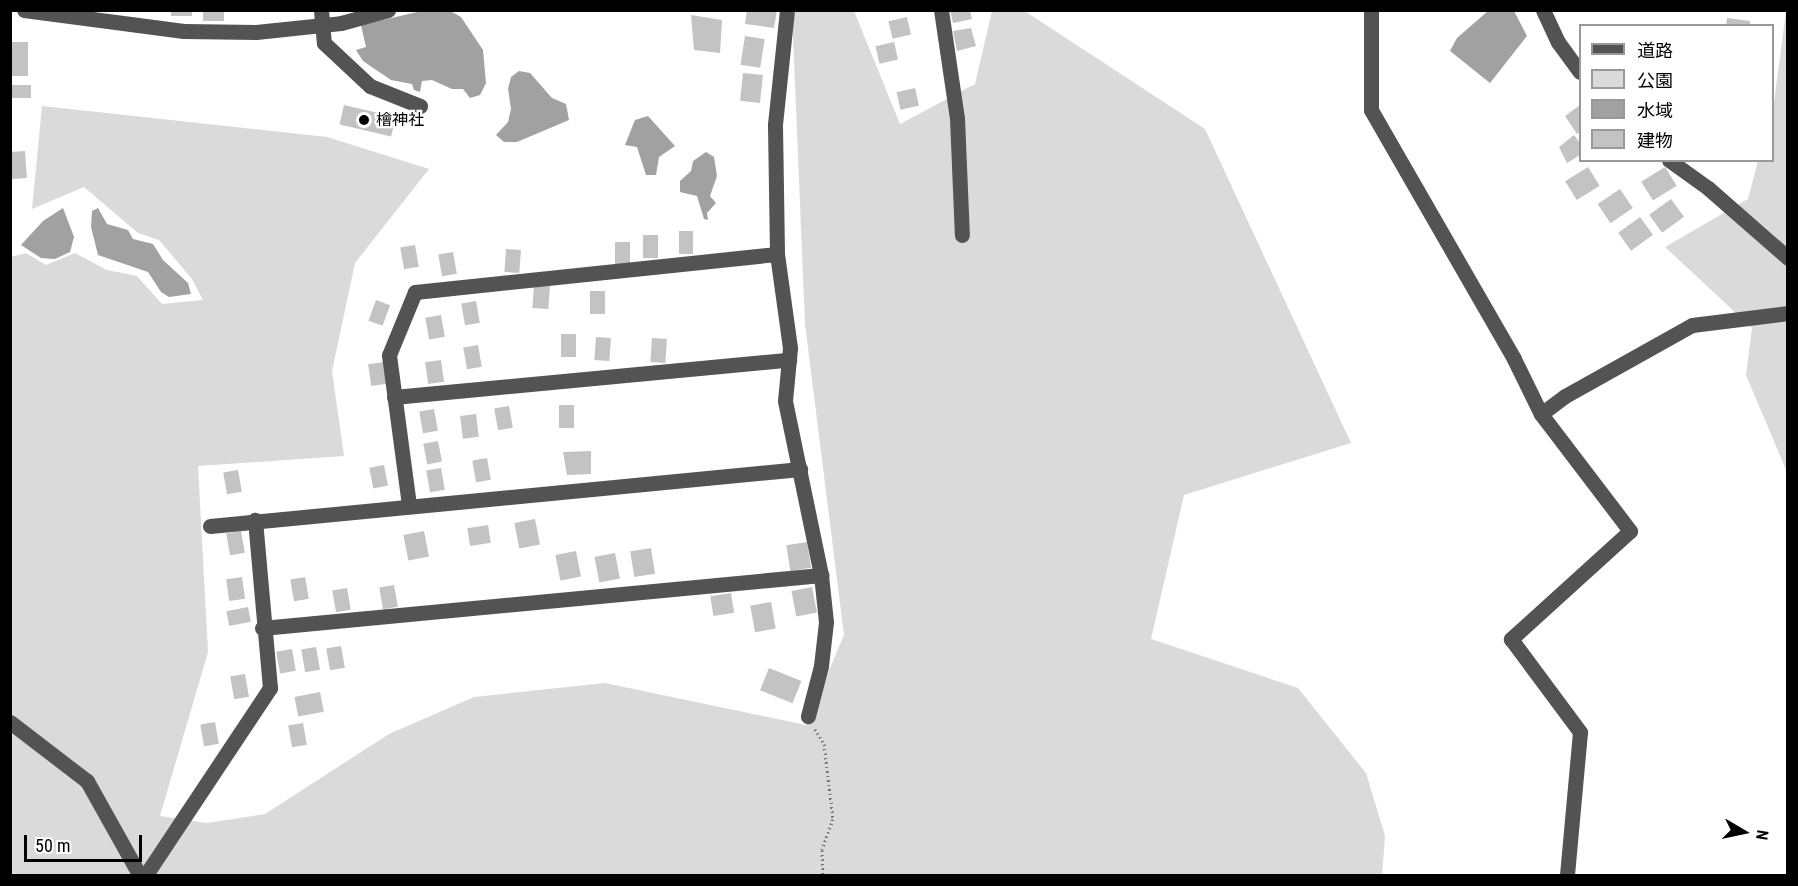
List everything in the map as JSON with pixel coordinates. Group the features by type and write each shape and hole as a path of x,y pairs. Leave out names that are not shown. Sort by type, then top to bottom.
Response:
{"street":[{"path":"24,10 184,31 256,32 322,18 388,10"},
{"path":"787,10 775,125 777,254 789,360 784,402 821,575 826,622 821,666 808,716"},
{"path":"941,10 957,118 962,235"},
{"path":"1371,10 1371,110 1514,359 1541,414 1630,531 1511,639 1580,732 1567,876"},
{"path":"1543,10 1558,42 1579,69"},
{"path":"322,18 324,44 370,86 420,106"},
{"path":"1672,162 1708,188 1788,258"},
{"path":"409,505 389,355 415,292 777,254"},
{"path":"1541,414 1565,396 1692,325 1788,313"},
{"path":"394,397 789,360"},
{"path":"210,526 800,469"},
{"path":"146,876 270,688 262,628 255,520"},
{"path":"262,628 821,575"},
{"path":"10,722 87,781 140,876"}],"path":[{"path":"808,716 824,744 830,779 833,819 822,850 823,876"}],"green space":[{"path":"1023,10 1205,129 1351,443 1184,495 1151,639 1298,688 1366,773 1385,836 1382,875 11,876 11,257 26,253 46,265 75,253 107,270 137,276 162,304 203,300 192,279 159,240 138,233 84,187 32,209 42,106 327,137 429,169 355,263 332,371 344,456 198,466 208,652 160,816 207,823 265,814 389,734 474,697 605,683 806,725 844,635 805,324 792,11 854,11 900,124 975,84 992,11"},
{"path":"1787,11 1787,472 1746,375 1752,328 1665,247 1748,199 1758,162 1774,162 1774,102"}],"water":[{"path":"426,10 450,11 461,17 483,50 486,83 480,95 470,98 463,89 452,89 432,80 422,81 420,92 414,90 412,84 391,80 363,61 356,50 366,47 361,25"},
{"path":"1488,11 1514,11 1527,36 1490,83 1450,51 1457,38"},
{"path":"519,71 530,73 552,98 566,104 569,120 517,142 504,142 496,135 508,122 511,109 508,89 511,77"},
{"path":"648,116 675,146 659,157 656,175 646,175 637,147 625,145 635,120"},
{"path":"706,152 714,157 717,176 710,196 716,203 707,213 708,220 704,219 697,196 680,192 680,181 691,171 693,161"},
{"path":"63,208 74,237 70,252 55,259 41,258 21,245 43,221"},
{"path":"98,208 107,224 128,230 133,239 153,244 163,260 188,283 191,294 169,297 161,292 148,272 98,255 91,227 92,211"}],"building":[{"path":"171,10 192,10 192,16 171,16"},
{"path":"203,10 224,10 224,21 203,21"},
{"path":"747,10 777,10 774,28 745,24"},
{"path":"950,10 970,10 972,19 953,23"},
{"path":"691,15 722,20 720,53 694,50"},
{"path":"907,17 911,35 893,39 888,21"},
{"path":"1727,18 1750,21 1750,24 1726,24"},
{"path":"971,28 976,46 957,51 953,31"},
{"path":"745,36 765,39 760,68 740,65"},
{"path":"10,42 28,42 28,76 10,76"},
{"path":"894,42 898,60 880,64 875,46"},
{"path":"743,73 763,75 760,103 740,101"},
{"path":"10,85 31,85 31,98 10,98"},
{"path":"915,88 919,106 901,110 896,92"},
{"path":"344,105 396,117 391,136 340,124"},
{"path":"1579,106 1579,133 1577,134 1565,116"},
{"path":"1574,135 1579,142 1579,156 1567,163 1559,147"},
{"path":"25,151 27,178 12,179 10,152"},
{"path":"1588,167 1600,186 1577,200 1565,181"},
{"path":"1665,167 1677,186 1653,200 1641,182"},
{"path":"1620,189 1633,208 1610,223 1598,204"},
{"path":"1671,199 1684,217 1662,233 1649,215"},
{"path":"1640,217 1653,235 1631,251 1618,233"},
{"path":"679,231 693,231 693,254 679,254"},
{"path":"643,235 658,235 658,258 643,258"},
{"path":"615,242 630,242 630,265 615,265"},
{"path":"415,245 419,267 404,269 400,248"},
{"path":"506,249 521,250 519,273 504,272"},
{"path":"453,252 457,274 442,276 438,255"},
{"path":"534,285 550,286 548,309 532,308"},
{"path":"590,291 605,291 605,314 590,314"},
{"path":"376,300 390,305 383,326 368,321"},
{"path":"476,301 480,323 465,325 461,304"},
{"path":"441,315 445,337 429,339 425,318"},
{"path":"561,334 576,334 576,357 561,357"},
{"path":"596,337 611,338 609,361 594,360"},
{"path":"652,338 667,339 665,363 650,362"},
{"path":"478,345 482,367 467,369 463,348"},
{"path":"441,360 444,382 428,384 425,362"},
{"path":"384,362 387,384 371,386 368,364"},
{"path":"559,405 574,405 574,428 559,428"},
{"path":"509,406 513,428 498,430 494,409"},
{"path":"434,409 438,431 423,433 419,412"},
{"path":"476,414 479,437 463,439 460,416"},
{"path":"438,441 442,462 427,464 423,444"},
{"path":"591,451 591,474 567,475 563,452"},
{"path":"487,458 491,480 476,482 472,461"},
{"path":"384,465 388,486 373,488 369,468"},
{"path":"441,468 445,490 430,492 426,471"},
{"path":"238,470 242,492 227,494 223,473"},
{"path":"535,519 540,545 519,549 514,523"},
{"path":"488,525 491,543 470,546 467,528"},
{"path":"241,531 245,553 230,555 226,534"},
{"path":"424,531 429,557 408,561 403,535"},
{"path":"807,542 811,568 790,571 786,545"},
{"path":"651,548 655,574 634,577 630,551"},
{"path":"576,551 581,577 560,581 555,555"},
{"path":"615,553 620,579 599,583 594,557"},
{"path":"242,577 245,599 229,601 226,579"},
{"path":"305,577 309,599 294,601 290,580"},
{"path":"394,585 398,607 383,609 379,588"},
{"path":"812,587 817,613 796,617 791,591"},
{"path":"347,588 351,610 336,612 332,591"},
{"path":"731,593 734,613 713,616 710,596"},
{"path":"771,602 776,629 755,632 750,606"},
{"path":"248,607 251,622 229,626 226,611"},
{"path":"341,646 345,668 330,670 326,649"},
{"path":"316,647 320,670 305,672 301,650"},
{"path":"292,649 296,671 280,673 276,652"},
{"path":"769,668 801,681 792,703 760,690"},
{"path":"245,674 249,697 234,699 230,677"},
{"path":"320,692 324,712 298,717 294,697"},
{"path":"215,722 219,744 204,746 200,725"},
{"path":"303,723 307,745 292,747 288,726"}],"place":[{"name":"檜神社","path":"364,120"}]}
